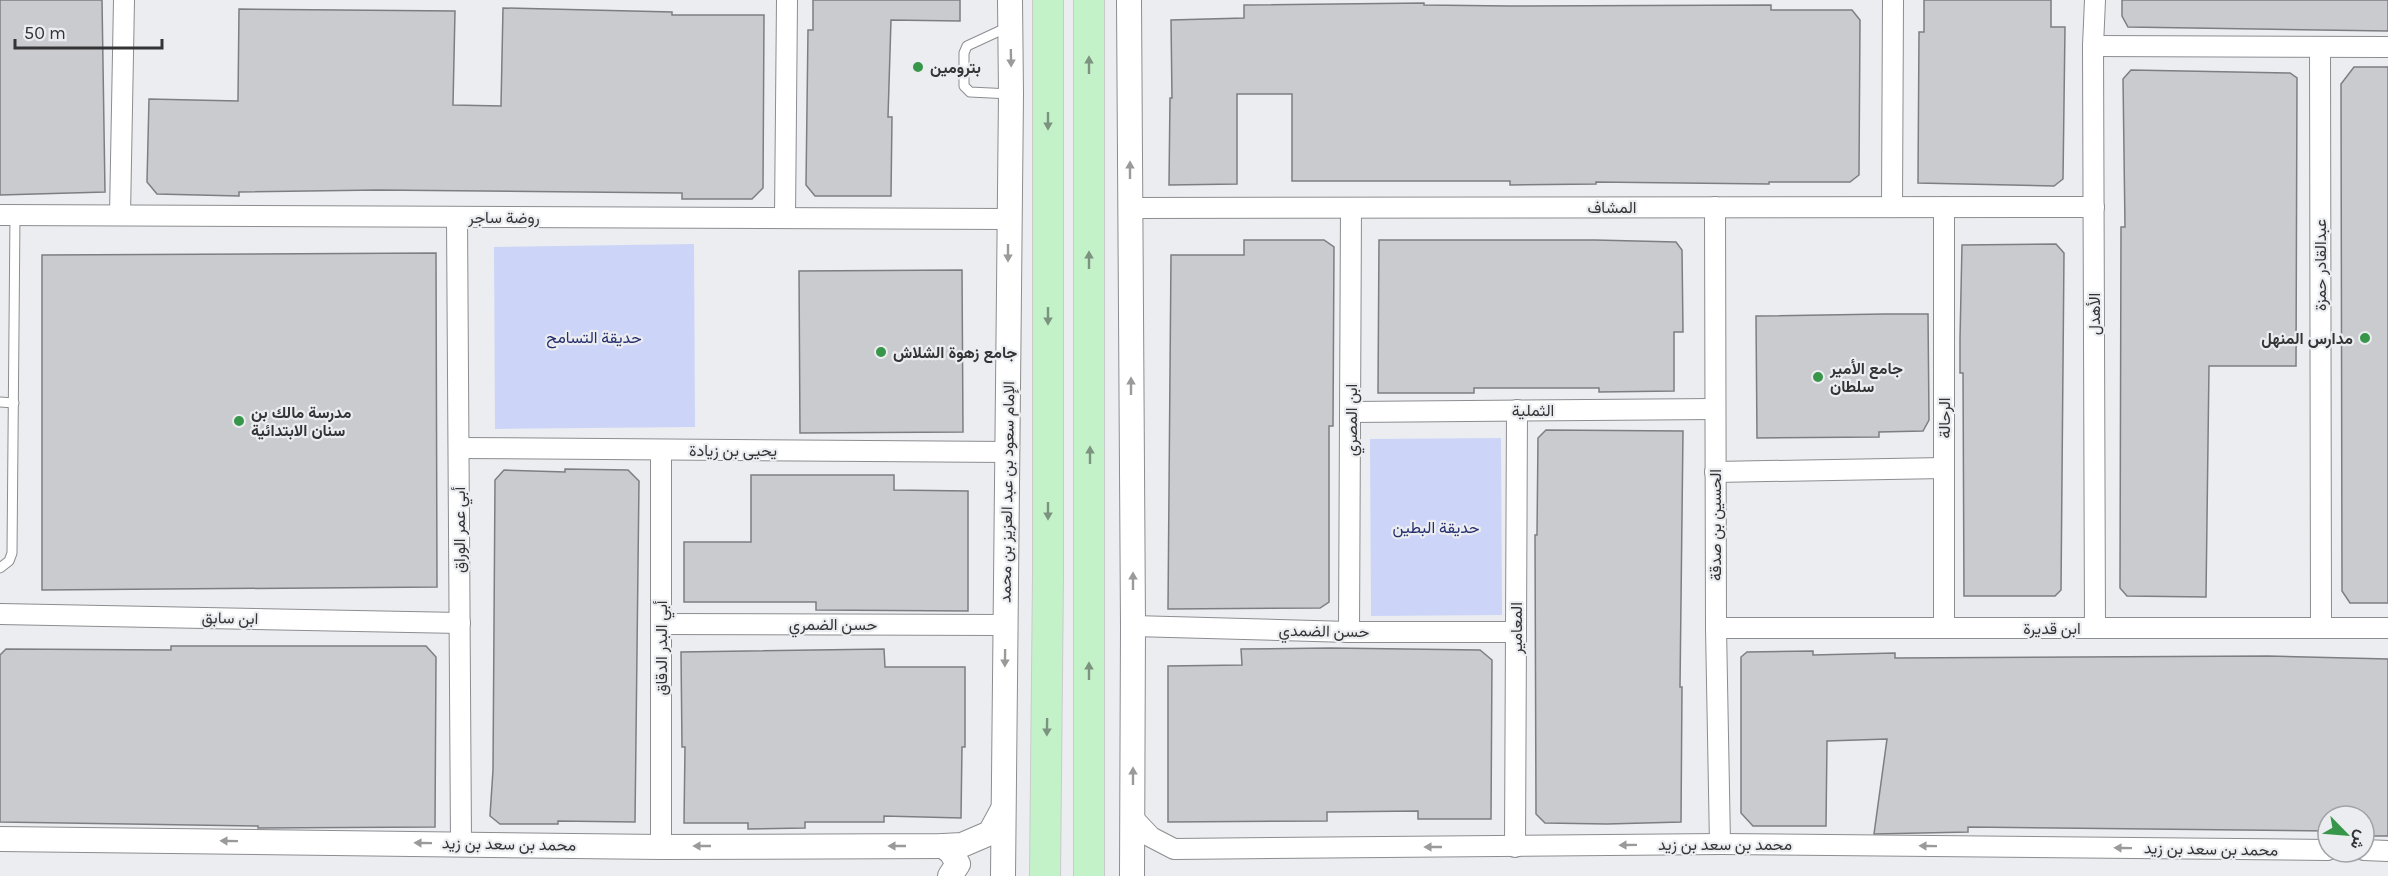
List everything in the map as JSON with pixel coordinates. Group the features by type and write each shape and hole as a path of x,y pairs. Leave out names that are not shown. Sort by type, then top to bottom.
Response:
{"main road":[{"path":"1045,876 1048,575 1048,0"},
{"path":"1089,0 1089,876"}],"street":[{"path":"120,215 124,0"},
{"path":"785,217 787,0"},
{"name":"الإمام سعود بن عبد العزيز بن محمد","path":"1003,876 1011,94 1009,0"},
{"path":"1129,0 1133,626 1132,876"},
{"path":"1892,207 1893,0"},
{"name":"الأهدل","path":"2094,628 2093,46 2095,0"},
{"path":"2093,46 2388,47"},
{"name":"عبدالقادر حمزة","path":"2320,47 2321,628"},
{"name":"الحسين بن صدقة","path":"1715,207 1716,628 1720,844"},
{"name":"الرحالة","path":"1944,207 1944,628"},
{"name":"المشاف","path":"1130,208 2094,207"},
{"name":"ابن المصري","path":"1349,632 1352,412 1351,208"},
{"name":"روضة ساجر","path":"8,215 1008,219"},
{"name":"أبي عمر الوراق","path":"457,217 461,843"},
{"name":"الثملية","path":"1352,412 1715,409"},
{"name":"المعامير","path":"1515,847 1517,410"},
{"name":"يحيى بن زيادة","path":"459,448 1008,452"},
{"name":"أبي البدر الدقاق","path":"661,450 661,847"},
{"path":"1715,472 1944,468"},
{"name":"ابن سابق","path":"0,614 460,622"},
{"name":"حسن الضمري","path":"661,624 1005,625"},
{"name":"حسن الضمدي","path":"1133,626 1349,632 1516,633"},
{"name":"ابن قديرة","path":"1716,628 2388,628"},
{"name":"محمد بن سعد بن زيد","path":"0,839 661,847 943,846 962,845 990,832 1002,809"},
{"name":"محمد بن سعد بن زيد","path":"1133,818 1151,837 1174,849 1720,844 2316,850"},
{"path":"943,846 951,852 958,864 950,876"}],"lane":[{"path":"1011,26 972,42 964,53 964,86 970,92 1011,94"},
{"path":"0,568 9,561 12,553 14,403 8,215"},
{"path":"0,402 14,403"}],"green space":[{"name":"حديقة التسامح","path":"694,244 695,427 495,429 494,247"},
{"name":"حديقة البطين","path":"1501,438 1502,615 1371,616 1370,439"}],"building":[{"path":"0,0 102,0 105,192 0,195"},
{"path":"813,0 960,0 960,21 891,20 888,117 892,117 891,196 815,196 806,185 808,30 813,30"},
{"path":"1924,0 2051,0 2051,27 2065,27 2063,179 2054,186 1918,183 1919,32 1924,32"},
{"path":"2122,0 2388,0 2388,31 2128,27 2122,16"},
{"path":"1424,3 1424,5 1510,6 1771,5 1771,10 1852,10 1860,20 1859,175 1850,182 1769,182 1769,184 1596,182 1596,184 1510,185 1510,181 1292,181 1292,94 1237,94 1237,184 1169,185 1170,98 1172,98 1171,20 1244,18 1244,5"},
{"path":"503,8 672,12 672,15 764,15 763,188 752,199 682,199 682,193 378,190 239,192 239,196 157,194 147,182 149,99 238,101 239,9 455,11 453,105 501,106"},
{"name":"مدارس المنهل","path":"2354,67 2388,67 2388,603 2350,603 2342,591 2341,84"},
{"path":"2131,70 2290,73 2297,78 2296,366 2209,366 2206,597 2127,596 2120,588 2121,227 2125,227 2123,79"},
{"path":"1244,240 1324,240 1334,247 1333,426 1329,426 1329,602 1320,608 1168,609 1171,255 1244,255"},
{"path":"1379,240 1676,242 1682,250 1683,332 1674,332 1674,391 1599,392 1599,388 1474,388 1474,393 1378,393"},
{"path":"2056,244 2064,253 2061,590 2055,596 1964,596 1963,373 1960,373 1962,245"},
{"name":"مدرسة مالك بن سنان الابتدائية","path":"436,253 437,587 42,590 42,255"},
{"name":"جامع زهوة الشلاش","path":"962,270 963,432 800,433 799,271"},
{"name":"جامع الأمير سلطان","path":"1928,314 1929,420 1923,431 1879,432 1879,437 1757,438 1756,316"},
{"path":"1546,430 1683,431 1681,822 1545,823 1536,814 1535,535 1537,535 1538,438"},
{"path":"565,469 628,470 639,481 635,822 558,821 558,824 500,824 490,816 493,770 495,480 504,470 565,472"},
{"path":"751,475 894,475 894,490 968,491 968,611 816,610 816,602 684,602 684,542 751,542"},
{"path":"171,646 426,646 436,657 435,827 258,828 258,826 0,822 0,655 6,649 171,650"},
{"path":"884,649 885,667 965,667 965,747 962,747 961,818 884,816 884,822 805,822 805,828 748,829 748,823 684,823 685,747 682,747 681,652"},
{"path":"1241,649 1480,650 1492,660 1491,819 1418,819 1418,811 1327,812 1327,821 1168,822 1168,666 1242,665"},
{"path":"1813,651 1813,655 1895,653 1895,658 2268,656 2388,659 2388,836 2376,836 2376,804 2316,804 2316,831 1968,827 1968,832 1874,834 1887,739 1827,741 1826,826 1753,826 1741,813 1741,657 1747,652"}],"place":[{"name":"بترومين","path":"918,67"},
{"name":"مدارس المنهل","path":"2365,338"},
{"name":"جامع زهوة الشلاش","path":"881,352"},
{"name":"جامع الأمير سلطان","path":"1818,377"},
{"name":"مدرسة مالك بن سنان الابتدائية","path":"239,421"}]}
